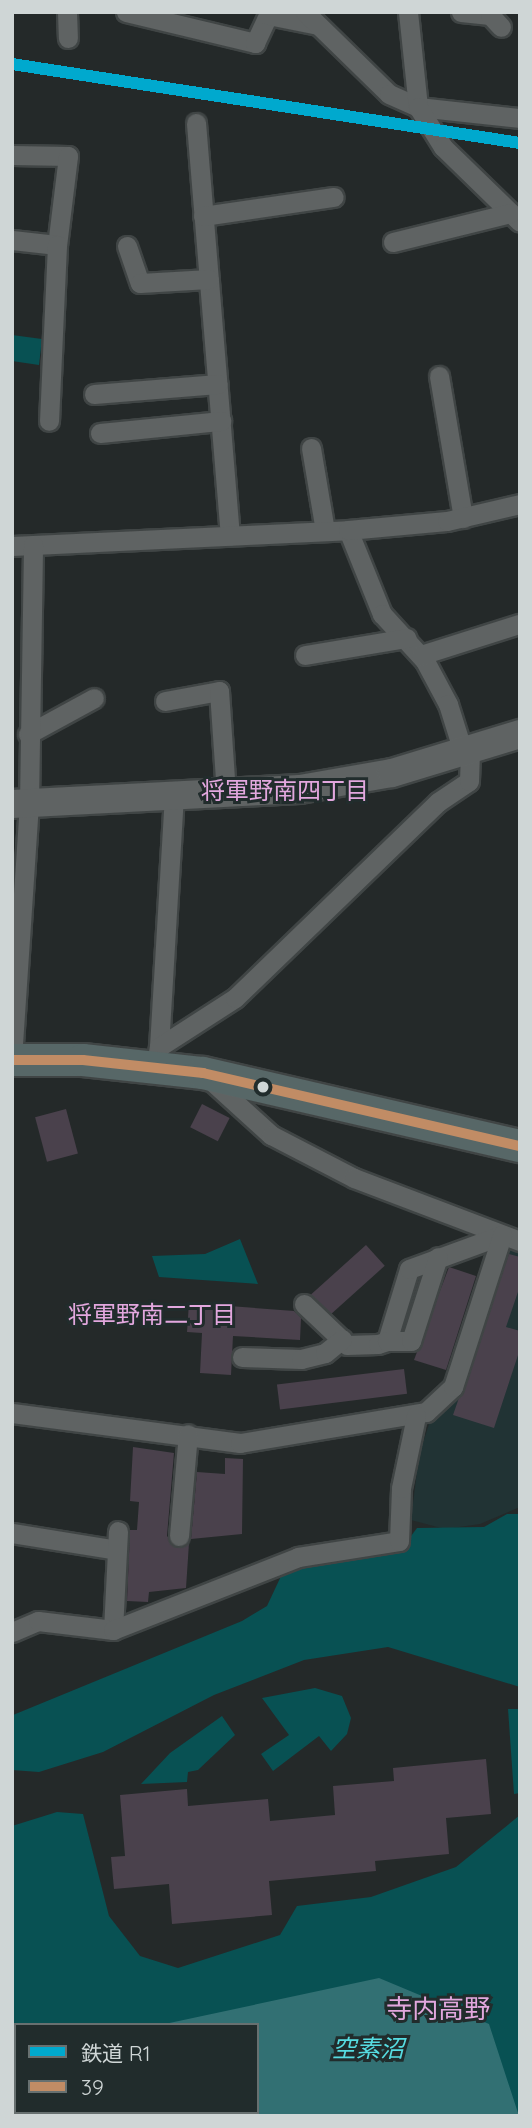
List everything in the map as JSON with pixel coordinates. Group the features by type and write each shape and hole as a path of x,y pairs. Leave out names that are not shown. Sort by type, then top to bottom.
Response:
{"main road":[{"path":"12,1060 158,1056 203,1073 520,1146"}],"street":[{"path":"66,12 68,38"},
{"path":"126,12 255,43 268,15 312,19 389,94 418,107 520,118"},
{"path":"408,12 418,107 443,147 515,218"},
{"path":"461,12 490,15 501,27"},
{"path":"196,123 230,536"},
{"path":"12,155 68,156 57,245 49,421"},
{"path":"203,216 334,197"},
{"path":"393,242 515,218"},
{"path":"12,240 57,245"},
{"path":"127,246 140,283 209,279"},
{"path":"439,376 463,518"},
{"path":"94,394 218,384"},
{"path":"100,433 220,421"},
{"path":"311,448 325,531"},
{"path":"12,546 348,530 463,518 520,504"},
{"path":"158,1056 235,998 438,802 469,781 467,751 448,704 421,655 382,614 348,530"},
{"path":"12,1060 21,803 28,734 21,612 33,545"},
{"path":"421,655 519,624"},
{"path":"305,655 407,638"},
{"path":"165,701 219,691 226,793"},
{"path":"28,734 94,698"},
{"path":"21,803 226,793 392,773 520,734"},
{"path":"158,1056 174,796"},
{"path":"203,1073 271,1135 354,1178 511,1238"},
{"path":"304,1304 347,1345 387,1340 409,1269 438,1257 511,1238"},
{"path":"12,1413 188,1434 240,1443 416,1416 453,1387 511,1238"},
{"path":"242,1357 301,1359 325,1353 342,1339"},
{"path":"12,1632 38,1622 113,1630 298,1557 399,1541 401,1488 416,1416"},
{"path":"179,1536 188,1434"},
{"path":"12,1533 117,1540 113,1630"}],"shaded area":[{"path":"12,335 42,339 39,365 12,361"},
{"path":"240,1239 258,1284 159,1277 152,1256 205,1254"},
{"path":"520,1245 520,1507 480,1524 445,1529 411,1520 419,1455 432,1415 507,1246"},
{"path":"507,1514 520,1514 520,1687 388,1647 304,1660 214,1695 103,1752 39,1772 12,1770 13,1715 242,1621 267,1606 282,1574 317,1560 399,1552 417,1528 484,1527"},
{"path":"315,1688 342,1696 351,1718 347,1734 331,1751 319,1736 273,1771 261,1754 289,1735 262,1698"},
{"path":"508,1709 520,1709 520,1793 514,1794"},
{"path":"222,1716 235,1735 198,1770 188,1772 187,1782 141,1784 170,1753"},
{"path":"57,1812 83,1814 109,1916 140,1956 178,1968 280,1935 297,1906 371,1897 456,1867 520,1815 520,2116 12,2116 12,1826"}],"water":[{"name":"空素沼","path":"379,1978 489,2024 519,2116 18,2116 259,2114 259,2023 169,2023"}],"building":[{"path":"202,1104 230,1118 218,1141 190,1127"},
{"path":"66,1109 78,1153 47,1162 35,1117"},
{"path":"366,1245 385,1266 330,1315 311,1295"},
{"path":"509,1254 520,1257 520,1286 506,1327 520,1331 520,1349 494,1428 453,1415"},
{"path":"449,1267 476,1276 446,1370 414,1360"},
{"path":"189,1303 294,1311 301,1318 300,1340 233,1336 231,1375 200,1373 202,1333 187,1332"},
{"path":"404,1369 407,1394 280,1409 277,1385"},
{"path":"133,1447 174,1453 167,1536 177,1548 189,1543 186,1588 149,1592 148,1602 127,1601 130,1530 137,1530 139,1502 130,1501"},
{"path":"225,1458 243,1459 242,1534 191,1539 197,1472 225,1474"},
{"path":"486,1759 491,1814 446,1818 449,1854 375,1861 376,1871 269,1881 272,1915 172,1924 169,1884 114,1889 111,1857 125,1856 120,1795 187,1789 188,1806 268,1799 270,1821 335,1815 333,1786 394,1781 393,1768"}],"rail line":[{"name":"R1","path":"12,64 520,143"}],"transit line":[{"name":"39","path":"12,1060 83,1060 203,1073 520,1146"}],"district":[{"name":"将軍野南四丁目","path":"285,791"},
{"name":"将軍野南二丁目","path":"152,1315"},
{"name":"寺内高野","path":"438,2009"}]}
